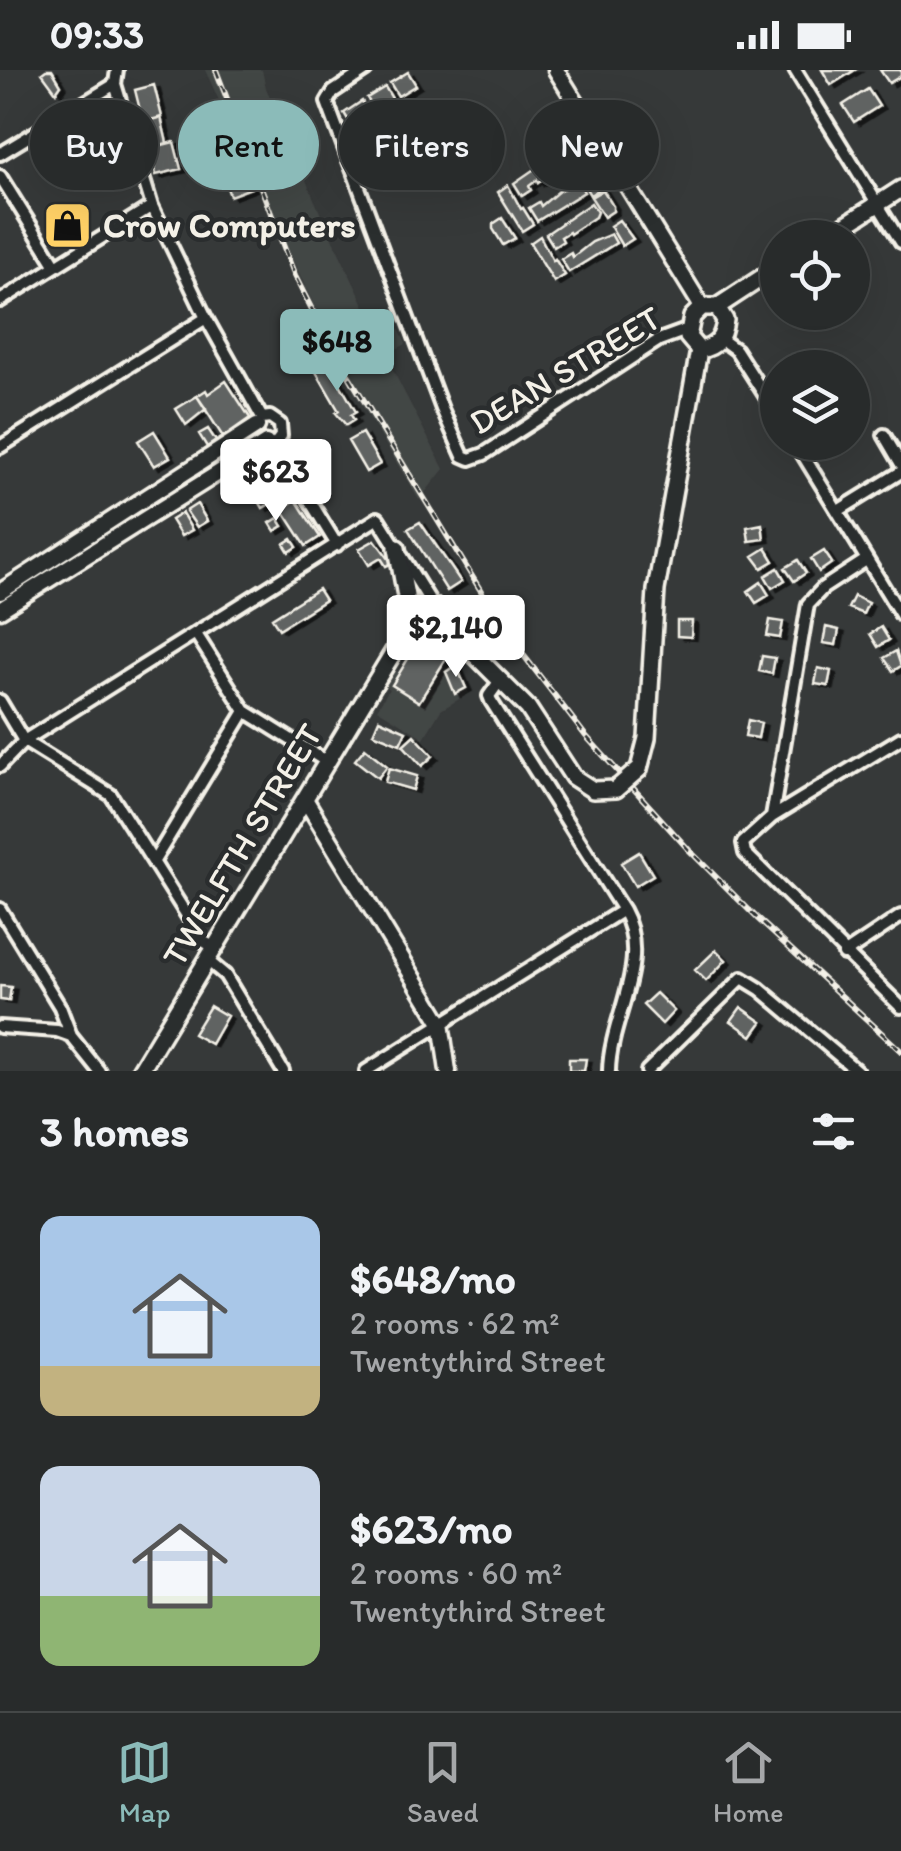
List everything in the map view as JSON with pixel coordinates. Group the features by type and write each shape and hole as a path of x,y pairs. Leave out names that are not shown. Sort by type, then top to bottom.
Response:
{"main road":[{"path":"853,220 901,190"},
{"path":"698,350 690,343 692,317 760,278"},
{"path":"698,350 721,340 724,320 710,307"},
{"path":"433,606 458,638 528,708 572,777 593,790 616,789 639,769 647,738 656,590 698,350"},
{"path":"397,548 405,580 406,609 398,647"},
{"name":"TWELFTH STREET","path":"140,1071 411,623 433,606"},
{"path":"398,647 412,634 427,630 458,638"}],"street":[{"path":"117,70 115,84 152,206 259,422 259,436 270,443 337,544"},
{"name":"DEAN STREET","path":"366,70 333,92 326,102 442,408 460,451 470,460 659,340 689,329"},
{"path":"556,70 710,307"},
{"path":"794,70 901,242"},
{"path":"0,154 115,84"},
{"path":"0,176 56,266"},
{"path":"0,301 152,206"},
{"path":"0,447 206,318"},
{"path":"721,340 736,350 760,388"},
{"path":"0,592 259,422 270,417 280,424 281,436 0,610"},
{"path":"884,435 901,464"},
{"path":"806,460 901,615"},
{"path":"838,511 901,472"},
{"path":"0,766 24,741 378,518 433,606"},
{"path":"772,818 808,604 823,588 866,560"},
{"path":"196,634 246,711 328,762"},
{"path":"501,679 489,696 491,701 623,910 632,931 632,960 611,1040 608,1071"},
{"path":"0,701 24,741 111,796 283,1071"},
{"path":"154,861 246,711"},
{"path":"901,738 772,818 743,842 744,854 901,1007"},
{"path":"305,799 441,1022 448,1071"},
{"path":"0,909 60,1007 72,1036 100,1071"},
{"path":"366,1071 623,910"},
{"path":"844,954 901,916"},
{"path":"647,1071 742,978 858,1071"},
{"path":"0,1028 72,1036"}],"shaded area":[{"path":"205,70 262,70 271,100 219,100"},
{"path":"261,190 310,190 370,317 388,307 406,344 385,355 444,469 419,500 354,392"},
{"path":"417,644 443,644 469,693 441,710 424,738 377,709 395,671 399,673"}],"building":[{"path":"52,70 61,85 56,92 42,73"},
{"path":"822,70 855,70 831,85"},
{"path":"880,70 901,70 901,76 889,83"},
{"path":"408,72 416,85 398,96 390,83"},
{"path":"154,85 158,100 138,100 135,90"},
{"path":"385,87 393,100 368,100"},
{"path":"868,89 879,106 854,122 843,105"},
{"path":"161,117 167,143 158,146"},
{"path":"174,142 178,170 158,175 158,146"},
{"path":"525,175 525,190 531,190 522,196 514,183"},
{"path":"508,185 533,224 522,231 498,192"},
{"path":"560,190 584,192 537,221 529,208 539,202 541,206"},
{"path":"603,190 613,211 604,217 591,197"},
{"path":"591,203 597,212 595,217 561,237 563,241 554,247 546,234"},
{"path":"66,209 76,224 63,232 52,217"},
{"path":"502,218 515,238 503,245 493,229 493,224"},
{"path":"619,220 633,239 622,246 610,226"},
{"path":"611,234 616,243 569,272 561,259 571,253 573,257"},
{"path":"540,236 565,275 554,282 530,243"},
{"path":"313,350 321,358 313,366 305,358"},
{"path":"328,363 356,412 351,415 354,420 346,425 315,370"},
{"path":"226,381 250,418 223,437 197,396 206,390 208,394"},
{"path":"197,396 206,409 186,425 176,409"},
{"path":"208,429 216,441 207,447 199,434"},
{"path":"154,431 170,457 154,466 138,441"},
{"path":"362,433 380,464 366,472 348,441"},
{"path":"270,458 292,494 277,503 253,466"},
{"path":"266,495 271,503 263,508 258,500"},
{"path":"296,500 320,537 306,546 282,509"},
{"path":"197,504 207,521 197,527 186,511"},
{"path":"182,513 192,530 181,536 171,520"},
{"path":"278,518 283,526 275,531 270,523"},
{"path":"420,522 461,582 447,591 408,529"},
{"path":"762,524 764,539 749,541 747,527"},
{"path":"292,539 297,547 289,552 284,544"},
{"path":"375,540 392,563 386,566 381,558 369,565 359,549"},
{"path":"766,548 774,561 762,568 753,556"},
{"path":"824,551 832,563 819,572 811,559"},
{"path":"798,560 806,573 794,581 785,568"},
{"path":"778,568 785,580 772,588 765,576"},
{"path":"761,582 769,595 756,603 748,591"},
{"path":"318,589 325,600 279,629 272,618"},
{"path":"854,596 868,603 863,614 848,608"},
{"path":"770,620 783,622 780,638 767,636"},
{"path":"677,621 692,621 691,637 677,636"},
{"path":"826,627 839,630 836,645 823,643"},
{"path":"881,627 889,640 878,647 870,634"},
{"path":"417,644 443,644 449,654 419,702 392,685"},
{"path":"896,651 901,666 893,671 884,658"},
{"path":"762,656 775,658 772,674 759,671"},
{"path":"456,665 466,688 455,694 446,672"},
{"path":"818,668 831,671 828,686 815,684"},
{"path":"379,719 406,731 400,744 373,733"},
{"path":"748,720 761,723 758,738 745,736"},
{"path":"414,735 433,756 422,766 403,745"},
{"path":"365,748 387,766 378,778 355,760"},
{"path":"389,768 417,776 413,790 385,782"},
{"path":"639,852 653,875 635,886 621,863"},
{"path":"716,950 726,960 706,981 695,970"},
{"path":"0,986 11,987 9,1001 0,1000"},
{"path":"656,993 674,1011 662,1024 643,1005"},
{"path":"210,1006 227,1016 211,1044 193,1034"},
{"path":"741,1007 762,1022 752,1036 731,1021"},
{"path":"569,1059 586,1059 584,1071 569,1071"}],"railway":[{"path":"216,70 295,276 330,345 508,635 585,735 689,850 901,1051"}],"place":[{"name":"Crow Computers","path":"68,225"}]}
